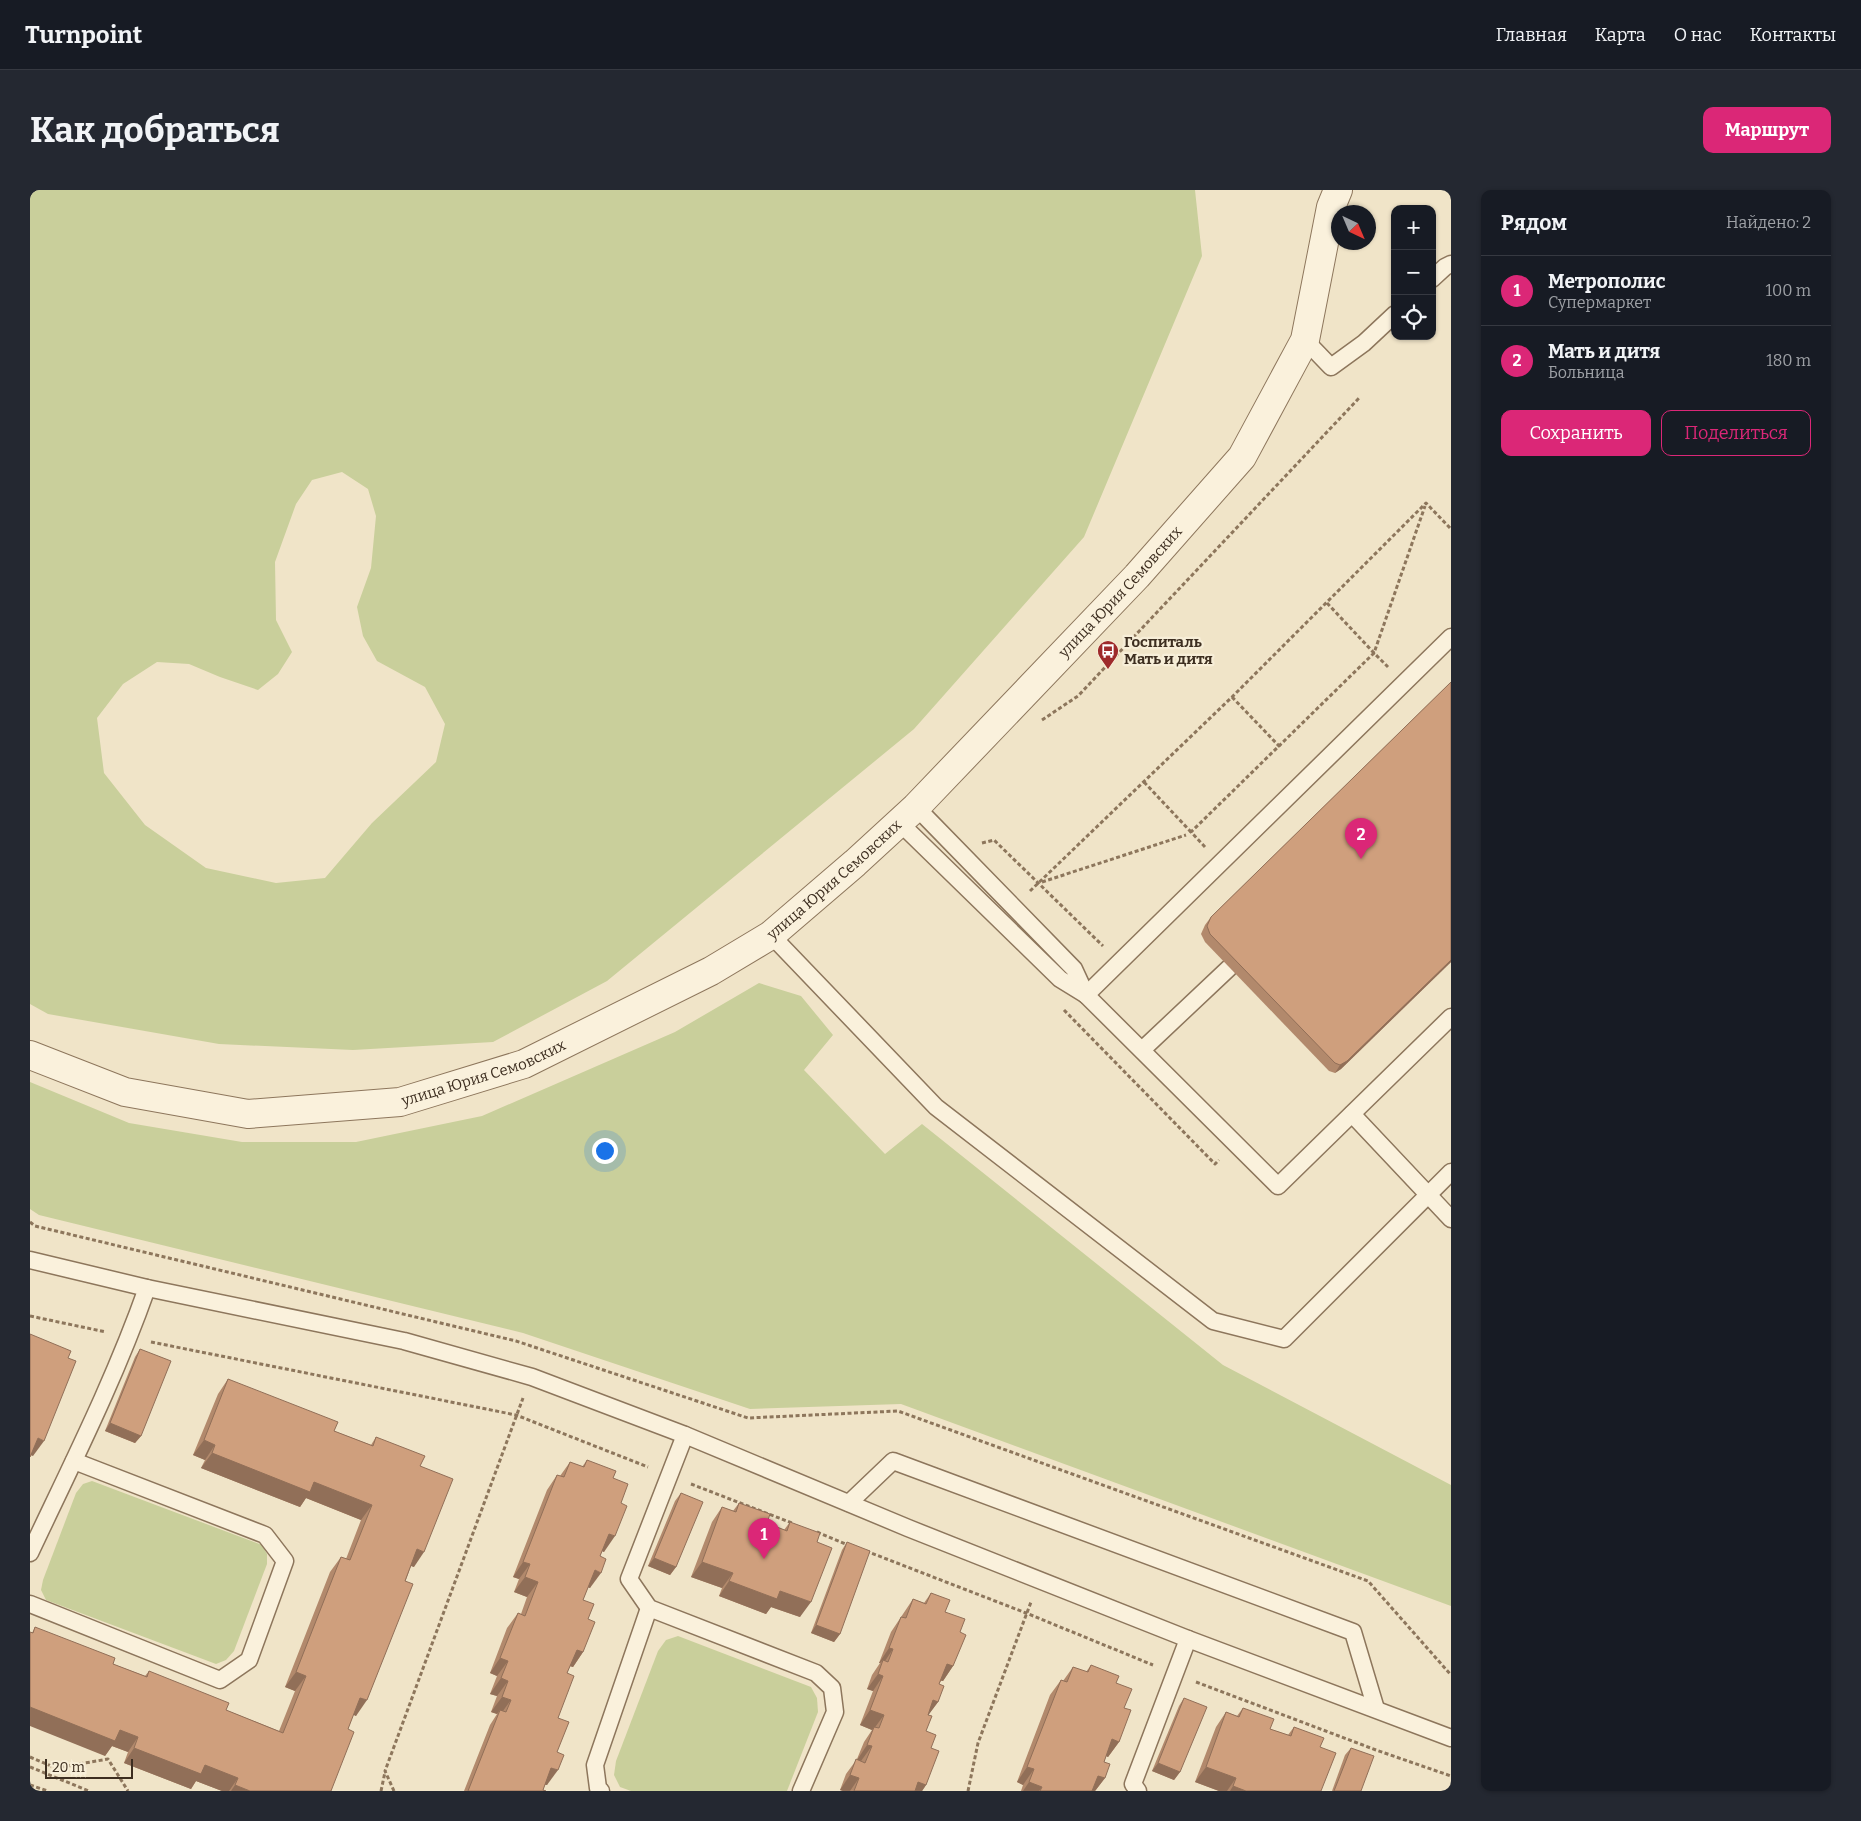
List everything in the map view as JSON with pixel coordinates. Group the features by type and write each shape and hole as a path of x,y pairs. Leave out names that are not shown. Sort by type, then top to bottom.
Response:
{"street":[{"name":"улица Юрия Семовских","path":"30,1055 125,1092 248,1114 400,1102 524,1064 712,971 771,935 855,863 907,814 1137,576 1242,457 1305,340 1331,207 1338,190"}],"lane":[{"path":"1436,275 1451,264"},
{"path":"1305,340 1331,367 1364,343 1391,318"},
{"path":"1086,995 1451,637"},
{"path":"907,814 1074,969 1086,995"},
{"path":"907,814 1060,979 1086,995 1278,1186 1451,1017"},
{"path":"771,935 936,1107 1214,1321 1284,1339 1451,1172"},
{"path":"1142,1050 1229,968"},
{"path":"1352,1114 1451,1219"},
{"path":"30,1260 147,1288 404,1341 532,1377 685,1435 849,1504 1188,1639 1451,1738"},
{"path":"30,1553 130,1338 147,1288"},
{"path":"685,1435 629,1579 649,1608 816,1673 832,1688 834,1712 801,1791"},
{"path":"30,1604 220,1680 249,1660 285,1561 265,1535 74,1461"},
{"path":"849,1504 893,1461 1354,1632 1376,1709"},
{"path":"601,1791 598,1788 595,1765 649,1608"},
{"path":"1138,1791 1133,1784 1188,1639"}],"path":[{"path":"1040,721 1078,696 1360,397"},
{"path":"1426,503 1451,529"},
{"path":"1039,883 1232,697 1426,503"},
{"path":"1191,832 1374,653 1426,503"},
{"path":"1327,603 1393,672"},
{"path":"1232,697 1280,747"},
{"path":"1144,782 1210,853"},
{"path":"1039,883 1186,834"},
{"path":"977,837 982,843 994,840 1108,951"},
{"path":"30,1222 35,1226 516,1341 748,1418 898,1411 1368,1581 1451,1675"},
{"path":"30,1316 130,1338 516,1415 796,1524"},
{"path":"381,1791 386,1771 516,1415 532,1377"},
{"path":"814,1531 849,1545"},
{"path":"858,1548 1176,1674 1376,1750 1451,1776"},
{"path":"968,1791 978,1743 1039,1580"},
{"path":"30,1757 56,1768 108,1758 128,1791"},
{"path":"30,1767 89,1791"},
{"path":"386,1771 394,1791"},
{"path":"30,1785 48,1791"}],"green space":[{"path":"30,190 1195,190 1202,256 1084,537 914,729 607,981 493,1042 353,1050 219,1044 48,1014 30,1004","holes":["342,472 368,489 376,516 371,568 357,607 363,636 377,661 425,687 445,724 436,762 372,823 325,878 276,883 206,868 145,825 104,773 97,718 123,684 157,662 189,664 258,690 278,674 292,652 276,620 275,562 296,504 312,480"]},
{"path":"759,983 801,996 833,1035 804,1070 885,1154 922,1124 1223,1365 1451,1485 1451,1606 901,1404 750,1409 523,1333 39,1215 30,1209 30,1082 129,1123 242,1142 356,1142 482,1116 675,1032"},
{"path":"92,1481 262,1545 267,1554 267,1564 234,1651 226,1660 216,1664 46,1600 41,1590 43,1580 76,1493 83,1484"},
{"path":"678,1636 811,1687 817,1698 818,1712 787,1791 631,1791 620,1787 614,1775 616,1761 658,1651 666,1640"}],"building":[{"path":"1451,682 1451,960 1347,1061 1340,1065 1335,1063 1210,934 1207,926 1211,917"},
{"path":"30,1334 71,1351 68,1358 76,1361 44,1441 38,1438 30,1457"},
{"path":"140,1349 171,1361 141,1436 110,1423"},
{"path":"228,1379 338,1422 334,1431 373,1446 376,1437 425,1456 420,1466 453,1479 424,1552 417,1549 405,1581 413,1584 367,1700 360,1698 348,1729 354,1732 331,1791 250,1791 235,1785 238,1778 205,1765 201,1774 134,1748 138,1737 120,1730 115,1741 30,1707 30,1632 33,1633 35,1627 115,1658 113,1664 147,1677 149,1671 229,1703 226,1710 283,1733 306,1676 296,1672 341,1557 350,1560 372,1505 314,1482 310,1492 212,1453 215,1445 204,1440"},
{"path":"587,1460 616,1471 613,1478 628,1484 621,1503 627,1506 615,1536 609,1534 600,1556 606,1559 601,1573 595,1570 583,1600 594,1604 588,1619 595,1622 583,1652 577,1650 567,1673 574,1676 558,1718 569,1722 557,1752 564,1755 558,1770 551,1768 543,1790 546,1791 468,1791 500,1710 506,1712 511,1700 502,1697 508,1681 501,1678 508,1661 500,1658 518,1613 525,1616 538,1582 525,1577 530,1564 523,1562 557,1475 564,1477 570,1462 584,1467"},
{"path":"681,1493 703,1502 676,1567 654,1558"},
{"path":"739,1503 770,1514 767,1523 787,1531 790,1522 820,1533 817,1542 832,1548 811,1602 780,1591 777,1599 729,1581 733,1573 702,1562 722,1507 736,1512"},
{"path":"847,1542 870,1551 840,1634 816,1625"},
{"path":"931,1593 950,1600 945,1612 965,1619 960,1632 966,1635 953,1666 947,1664 939,1684 944,1686 938,1702 933,1700 928,1715 932,1716 926,1731 936,1735 931,1748 939,1751 926,1785 918,1782 915,1791 854,1791 859,1778 850,1775 856,1759 865,1763 872,1746 867,1745 874,1727 879,1728 884,1715 870,1710 883,1676 878,1674 883,1660 888,1662 893,1649 889,1648 901,1617 906,1618 913,1599 926,1604"},
{"path":"1091,1665 1119,1676 1116,1683 1132,1689 1124,1708 1131,1710 1119,1742 1112,1739 1104,1762 1110,1764 1105,1778 1098,1776 1092,1791 1040,1791 1042,1787 1029,1782 1034,1769 1027,1767 1061,1680 1067,1682 1073,1667 1088,1672"},
{"path":"1184,1698 1207,1707 1180,1772 1158,1763"},
{"path":"1243,1708 1274,1719 1270,1729 1291,1736 1294,1727 1324,1738 1320,1747 1336,1753 1321,1791 1246,1791 1233,1786 1236,1778 1206,1767 1226,1712 1239,1717"},
{"path":"1351,1748 1374,1756 1361,1791 1334,1791"}],"place":[{"name":"Госпиталь Мать и дитя","path":"1108,670"},
{"name":"Мать и дитя","path":"1361,859"},
{"name":"Метрополис","path":"764,1559"}]}
